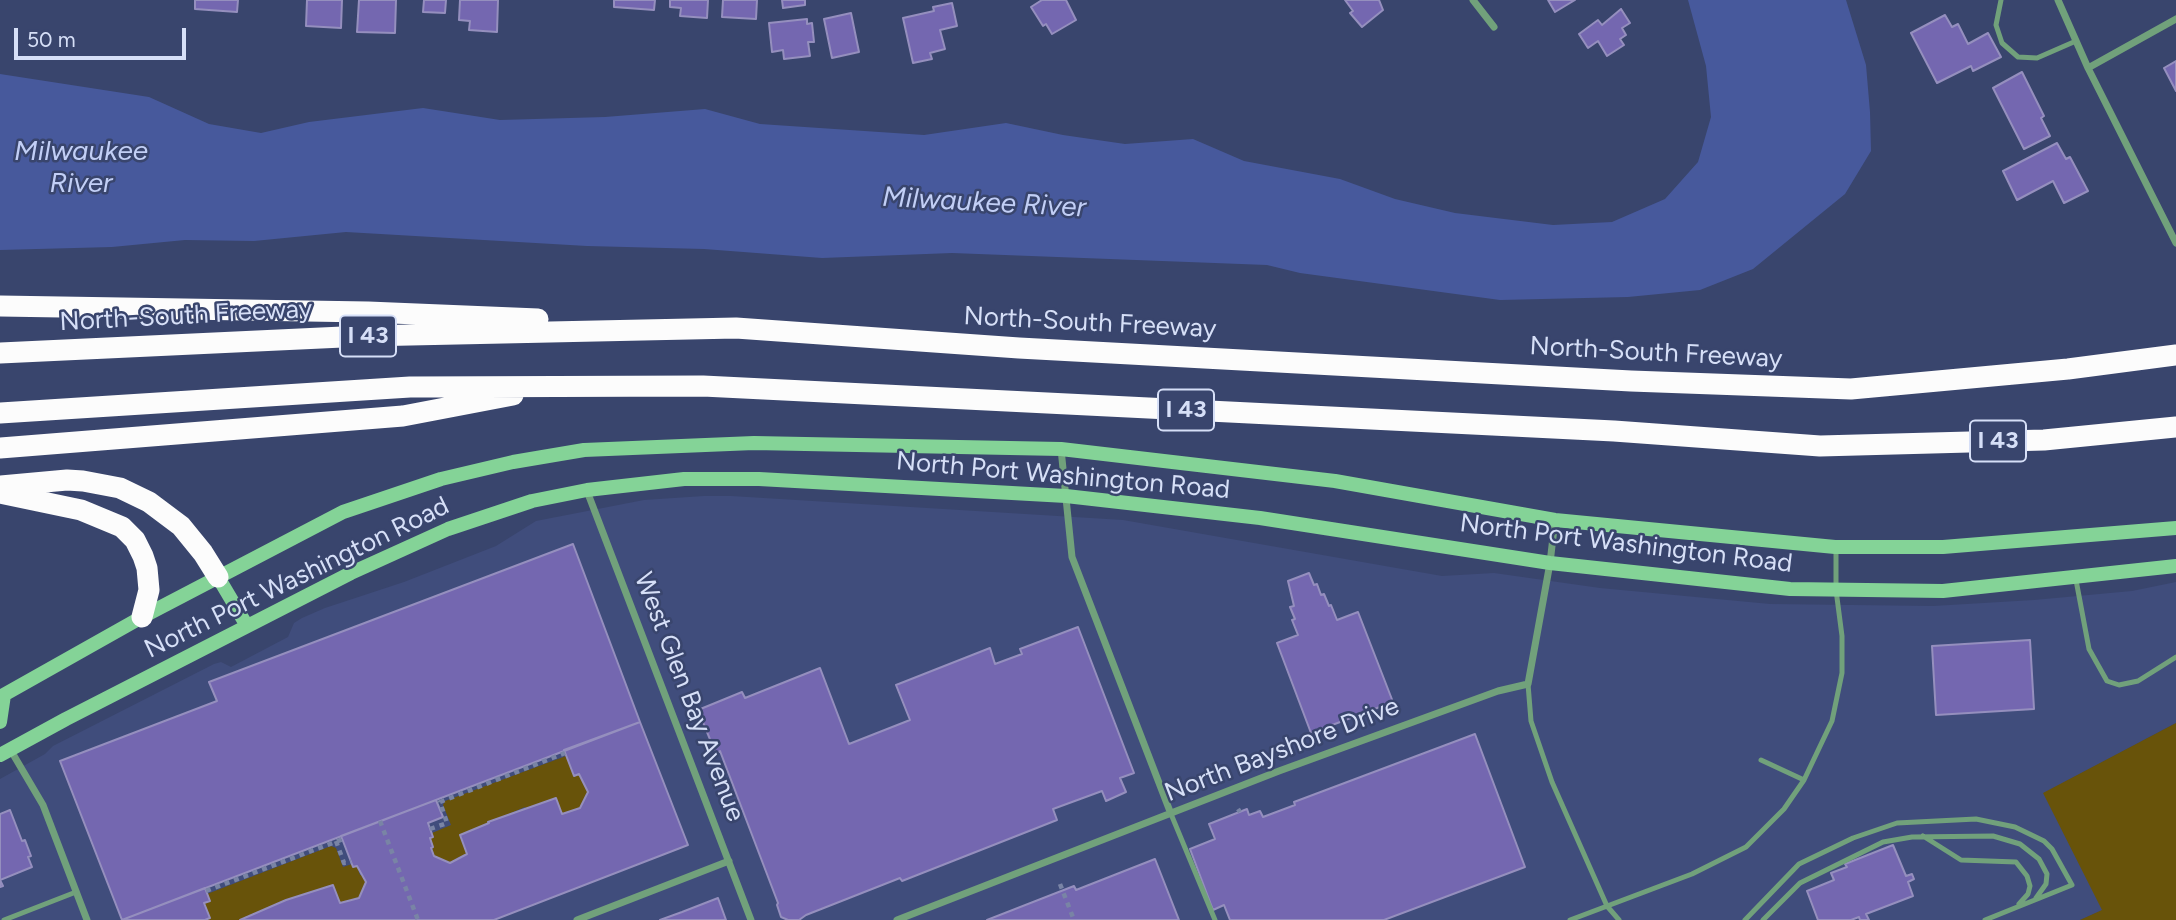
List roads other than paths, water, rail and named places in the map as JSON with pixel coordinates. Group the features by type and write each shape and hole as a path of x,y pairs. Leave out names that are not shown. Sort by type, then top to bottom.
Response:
{"highway":[{"path":"0,306 368,312 736,328"},
{"name":"North-South Freeway","path":"0,354 364,336 736,328 1019,348 1631,381 1851,389 2068,369 2176,355"},
{"name":"I 43","path":"0,413 321,391 457,386 703,386 1614,431 1820,446 2044,440 2176,427"},
{"path":"0,448 403,416 552,387"},
{"path":"0,486 67,480 120,488 149,502 181,526 218,577"},
{"path":"0,493 81,510 122,527 135,540 146,568 149,590 142,617"}],"main road":[{"name":"North Port Washington Road","path":"2,696 142,617 343,512 442,479 513,462 584,450 754,443 1061,449 1335,481 1555,520 1835,547 1943,547 2176,528"},
{"name":"North Port Washington Road","path":"5,752 351,573 448,530 532,501 586,490 684,479 759,479 1066,496 1260,518 1550,563 1790,589 1943,591 2176,566"},
{"path":"218,577 247,626"},
{"path":"0,722 2,696"}],"street":[{"path":"1473,0 1494,27"},
{"path":"2058,0 2088,68 2176,243"},
{"path":"2088,68 2176,19"},
{"path":"1061,449 1072,557 1171,814"},
{"name":"West Glen Bay Avenue","path":"586,490 751,920"},
{"path":"1528,684 1555,520"},
{"name":"North Bayshore Drive","path":"897,920 1291,767 1498,691 1528,684"},
{"path":"5,752 43,805 87,920"},
{"path":"577,920 729,861"}],"lane":[{"path":"2001,0 1996,25 2002,43 2018,57 2037,58 2076,41"},
{"path":"1570,920 1692,874 1746,847 1784,809 1804,780 1832,721 1842,673 1835,547"},
{"path":"2075,577 2089,649 2107,681 2119,685 2138,681 2176,657"},
{"path":"1528,684 1531,721 1552,782 1607,906 1619,920"},
{"path":"1761,760 1804,780"},
{"path":"1171,814 1215,920"},
{"path":"1745,920 1803,861 1878,828 1907,822 1984,819 2015,827 2044,841 2052,849 2072,885 1985,920"},
{"path":"1763,920 1795,887 1807,879 1883,842 1923,836 1993,836 2020,844 2039,859 2048,874 2044,888 2034,900"},
{"path":"1923,836 1961,860 2008,860 2019,864 2027,876 2029,890 2022,902 2014,908"},
{"path":"4,920 76,892"}],"water":[{"name":"Milwaukee River","path":"1688,0 1846,0 1866,65 1870,112 1871,151 1845,194 1753,269 1700,290 1628,297 1500,300 1300,273 1267,265 952,253 822,258 704,249 587,246 346,232 254,241 185,240 112,247 0,250 0,74 149,97 209,124 261,133 309,122 423,108 500,120 605,117 705,109 760,124 924,135 1006,123 1125,144 1193,139 1244,161 1340,179 1395,199 1455,213 1553,225 1612,222 1665,199 1698,162 1711,117 1706,66"}]}
